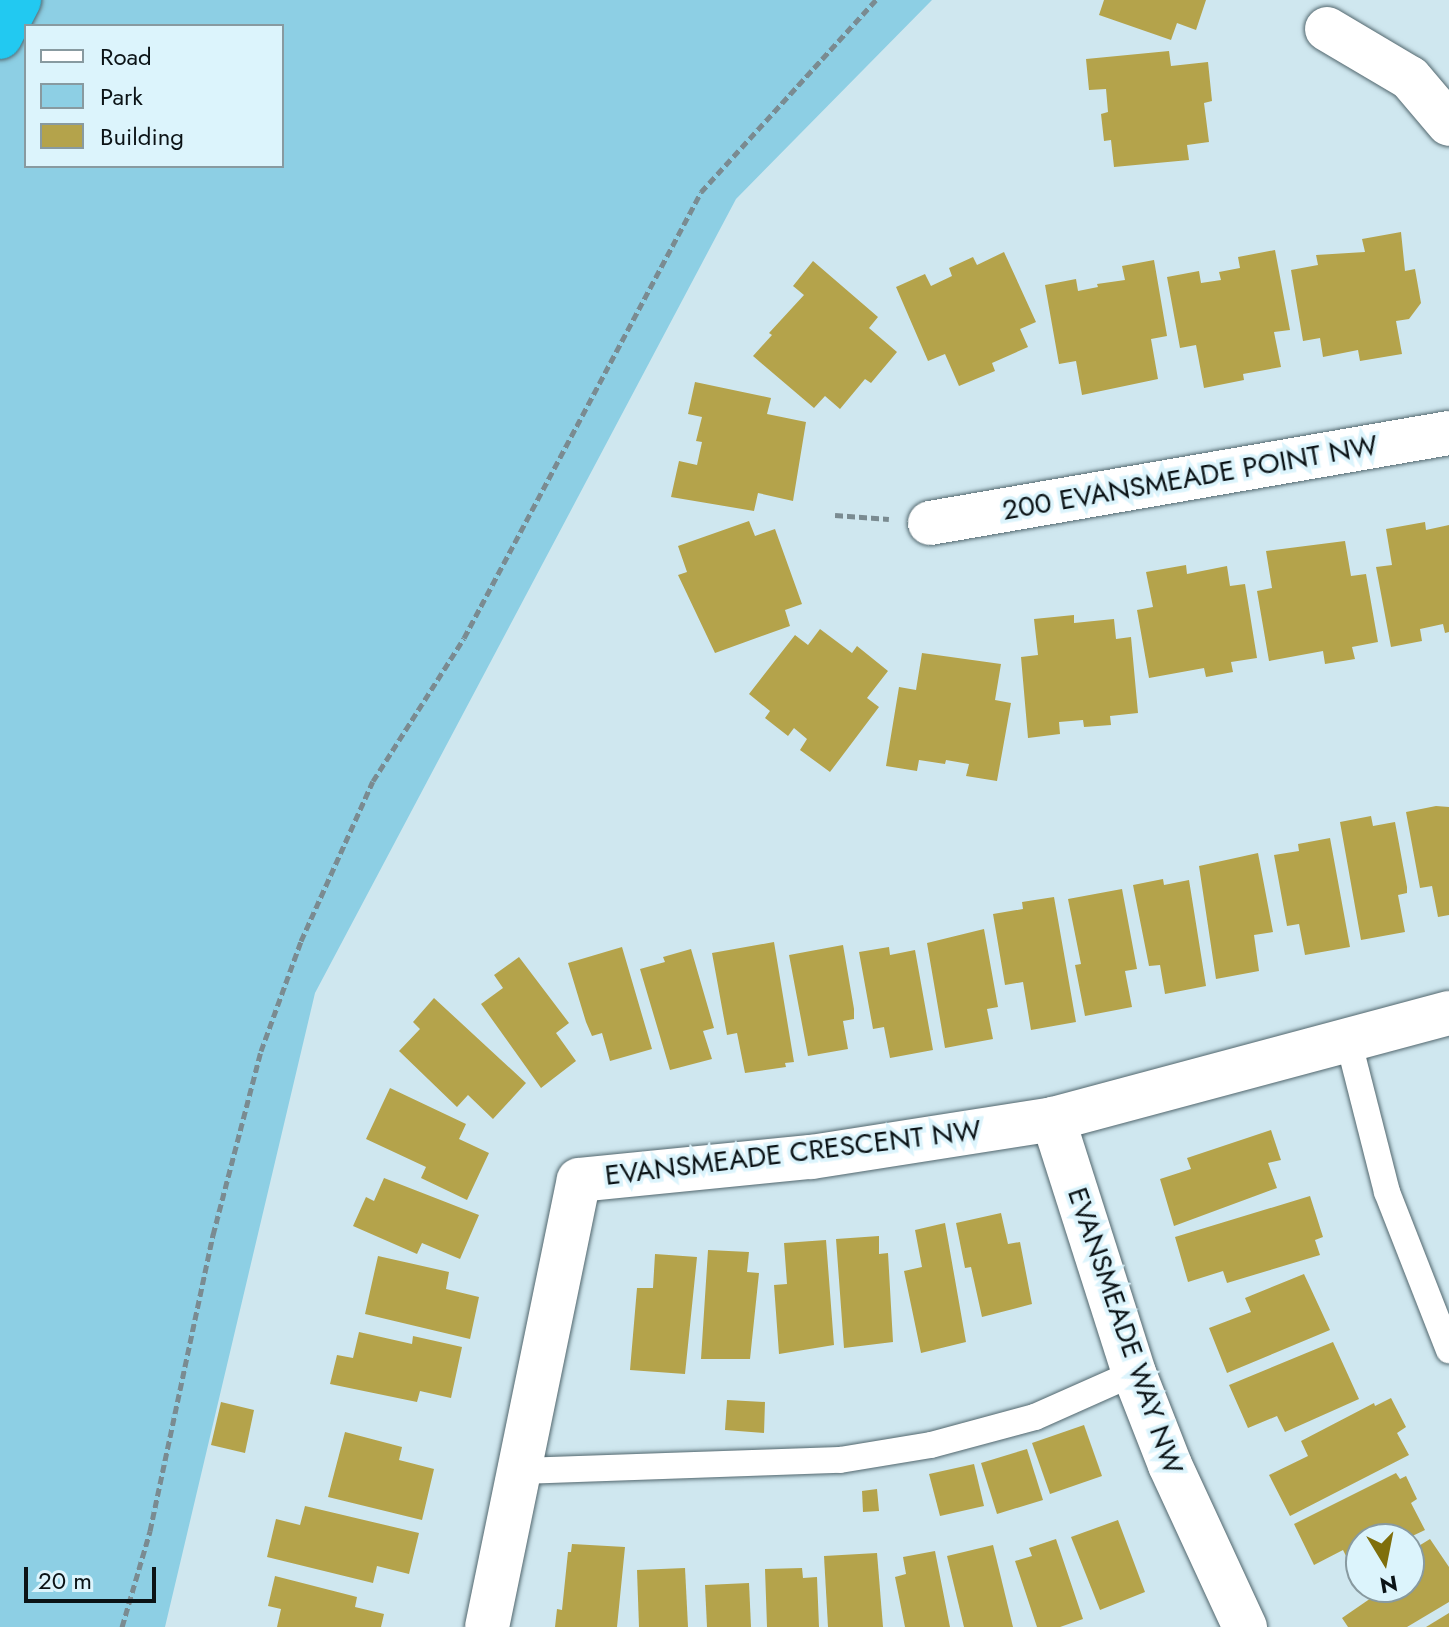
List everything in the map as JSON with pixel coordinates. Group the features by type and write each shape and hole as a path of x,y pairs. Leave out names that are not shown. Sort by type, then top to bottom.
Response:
{"highway":[{"path":"0,37 19,0"}],"street":[{"path":"1327,29 1410,78 1449,124"},
{"name":"200 EVANSMEADE POINT NW","path":"930,523 1449,433"},
{"name":"EVANSMEADE CRESCENT NW","path":"487,1627 579,1180 811,1157 1053,1119 1449,1013"},
{"name":"EVANSMEADE WAY NW","path":"1053,1119 1134,1373 1170,1465 1245,1627"}],"lane":[{"path":"1348,1039 1387,1192 1449,1350"},
{"path":"521,1471 840,1460 931,1445 1035,1417 1134,1373"}],"path":[{"path":"122,1627 150,1531 213,1235 261,1051 301,941 373,781 464,638 701,192 876,0"}],"green space":[{"path":"0,0 932,0 736,199 315,993 165,1627 0,1627"}],"building":[{"path":"1104,0 1206,0 1196,30 1177,23 1171,40 1099,15"},
{"path":"1169,51 1171,66 1208,62 1212,101 1204,103 1209,142 1187,145 1189,160 1114,167 1111,140 1104,141 1101,114 1108,112 1106,89 1089,90 1086,59"},
{"path":"1401,232 1405,271 1415,269 1421,303 1409,319 1396,321 1402,354 1360,361 1358,350 1323,357 1320,338 1303,341 1291,270 1318,265 1316,255 1365,252 1362,239"},
{"path":"1275,250 1290,330 1274,332 1281,367 1243,374 1244,380 1204,388 1196,345 1180,348 1167,277 1199,271 1201,283 1221,280 1219,272 1240,268 1238,257"},
{"path":"1004,252 1036,322 1020,329 1028,347 992,363 995,371 959,386 945,354 928,361 896,287 925,274 931,286 952,276 949,268 973,257 977,265"},
{"path":"1154,260 1167,336 1151,339 1158,379 1082,395 1076,361 1059,364 1045,285 1076,279 1078,291 1098,287 1097,284 1125,280 1122,266"},
{"path":"813,261 878,317 869,328 897,352 871,383 865,379 840,409 825,396 814,408 753,356 772,335 769,333 804,295 793,286"},
{"path":"695,382 771,398 767,414 806,422 793,501 758,493 754,511 671,497 679,461 697,465 702,442 696,441 702,417 688,414"},
{"path":"749,521 755,536 775,529 802,604 785,610 790,626 715,653 678,575 687,572 678,546"},
{"path":"1425,522 1426,530 1449,525 1449,632 1445,633 1443,624 1420,629 1422,641 1391,647 1376,567 1392,565 1386,529"},
{"path":"1345,541 1351,576 1366,574 1378,642 1352,647 1355,659 1325,664 1323,651 1269,661 1257,591 1272,588 1266,551"},
{"path":"1186,565 1187,574 1227,566 1230,586 1245,584 1257,658 1231,662 1233,672 1206,677 1204,668 1149,678 1137,610 1153,607 1146,572"},
{"path":"1074,615 1074,623 1114,619 1116,639 1131,637 1138,713 1110,716 1111,725 1084,727 1083,720 1059,722 1060,734 1028,738 1021,657 1038,655 1034,619"},
{"path":"820,629 852,653 857,646 888,671 867,698 879,707 830,772 800,750 807,739 794,728 788,736 765,718 770,711 749,694 795,635 808,645"},
{"path":"922,653 1001,664 995,700 1011,703 997,781 966,776 969,764 946,760 945,764 919,760 917,771 886,766 899,687 916,690"},
{"path":"1436,806 1449,807 1449,915 1438,917 1432,886 1420,888 1406,812"},
{"path":"1371,816 1373,826 1395,822 1407,887 1407,893 1398,895 1405,932 1361,940 1340,822"},
{"path":"1330,838 1350,947 1305,955 1299,924 1287,926 1274,855 1299,851 1298,844"},
{"path":"1258,853 1273,932 1254,935 1259,971 1216,979 1199,866"},
{"path":"1163,879 1164,885 1189,880 1206,986 1165,994 1160,965 1149,966 1133,885"},
{"path":"1122,889 1137,969 1125,971 1132,1007 1085,1016 1075,965 1081,964 1068,899"},
{"path":"1054,897 1076,1022 1031,1030 1023,982 1005,985 993,914 1023,909 1022,902"},
{"path":"984,929 998,1007 987,1009 993,1039 945,1048 927,943"},
{"path":"774,942 794,1062 785,1063 786,1067 745,1073 737,1033 727,1035 712,953"},
{"path":"843,945 854,1009 854,1019 843,1021 848,1049 808,1056 789,955"},
{"path":"622,947 652,1049 610,1061 602,1033 592,1036 586,1022 568,963"},
{"path":"889,947 890,955 915,950 933,1050 890,1058 884,1027 873,1029 859,952"},
{"path":"691,949 714,1028 703,1031 712,1059 670,1070 640,969 665,962 663,957"},
{"path":"519,957 569,1023 556,1033 576,1061 541,1088 481,1004 503,988 494,975"},
{"path":"434,998 526,1083 493,1119 468,1095 457,1107 399,1051 420,1029 413,1022"},
{"path":"390,1088 466,1124 459,1139 489,1153 467,1200 421,1178 426,1167 366,1139"},
{"path":"1271,1130 1281,1160 1268,1163 1277,1188 1174,1226 1160,1179 1191,1169 1187,1158"},
{"path":"384,1178 479,1215 460,1259 422,1243 417,1254 353,1226 366,1197 374,1201"},
{"path":"1310,1196 1323,1237 1315,1240 1320,1255 1227,1283 1223,1271 1188,1282 1175,1237"},
{"path":"1001,1213 1008,1244 1020,1242 1032,1304 982,1317 971,1267 965,1268 956,1223"},
{"path":"945,1223 966,1342 921,1353 904,1271 922,1267 915,1230"},
{"path":"879,1236 879,1254 888,1253 893,1342 844,1348 836,1239"},
{"path":"826,1240 834,1345 779,1354 774,1285 787,1284 784,1243"},
{"path":"708,1250 749,1252 747,1272 759,1273 750,1359 701,1359"},
{"path":"655,1254 697,1257 685,1374 630,1370 637,1288 653,1288"},
{"path":"378,1256 449,1272 446,1289 479,1297 470,1339 365,1314"},
{"path":"1304,1274 1330,1330 1227,1373 1209,1328 1251,1312 1245,1298"},
{"path":"359,1332 412,1344 413,1336 462,1347 451,1398 420,1391 417,1402 330,1384 337,1355 353,1358"},
{"path":"1333,1342 1359,1399 1285,1432 1277,1416 1248,1428 1229,1385"},
{"path":"1391,1398 1406,1427 1397,1433 1409,1455 1290,1516 1269,1475 1308,1456 1301,1441 1374,1403 1375,1406"},
{"path":"727,1400 765,1402 764,1433 725,1430"},
{"path":"221,1402 254,1410 245,1453 211,1445"},
{"path":"1084,1425 1102,1476 1050,1494 1032,1443"},
{"path":"345,1432 402,1447 399,1460 434,1469 422,1520 328,1497"},
{"path":"1027,1449 1043,1500 997,1514 981,1463"},
{"path":"974,1464 984,1506 940,1516 929,1474"},
{"path":"1396,1473 1400,1479 1406,1476 1417,1499 1411,1503 1421,1523 1345,1523 1345,1554 1343,1550 1314,1565 1294,1524"},
{"path":"877,1489 879,1511 863,1512 862,1491"},
{"path":"305,1506 419,1533 409,1574 377,1566 373,1583 267,1557 276,1519 300,1525"},
{"path":"1118,1520 1145,1592 1100,1610 1071,1537"},
{"path":"1056,1539 1083,1619 1060,1627 1037,1627 1015,1561 1032,1556 1029,1548"},
{"path":"1430,1539 1449,1567 1449,1602 1407,1627 1348,1627 1342,1618 1364,1603 1425,1603 1425,1542"},
{"path":"572,1544 625,1547 617,1627 555,1627 557,1609 562,1610 568,1552 571,1552"},
{"path":"993,1545 1013,1627 964,1627 947,1556"},
{"path":"935,1551 950,1627 905,1627 895,1577 906,1574 903,1557"},
{"path":"877,1553 883,1627 828,1627 824,1556"},
{"path":"685,1568 688,1627 639,1627 637,1570"},
{"path":"802,1568 803,1578 817,1577 819,1627 767,1627 765,1569"},
{"path":"275,1576 357,1597 355,1607 384,1614 381,1627 277,1627 281,1609 268,1606"},
{"path":"749,1583 751,1627 707,1627 705,1585"},
{"path":"1449,1613 1449,1627 1426,1627"}]}
